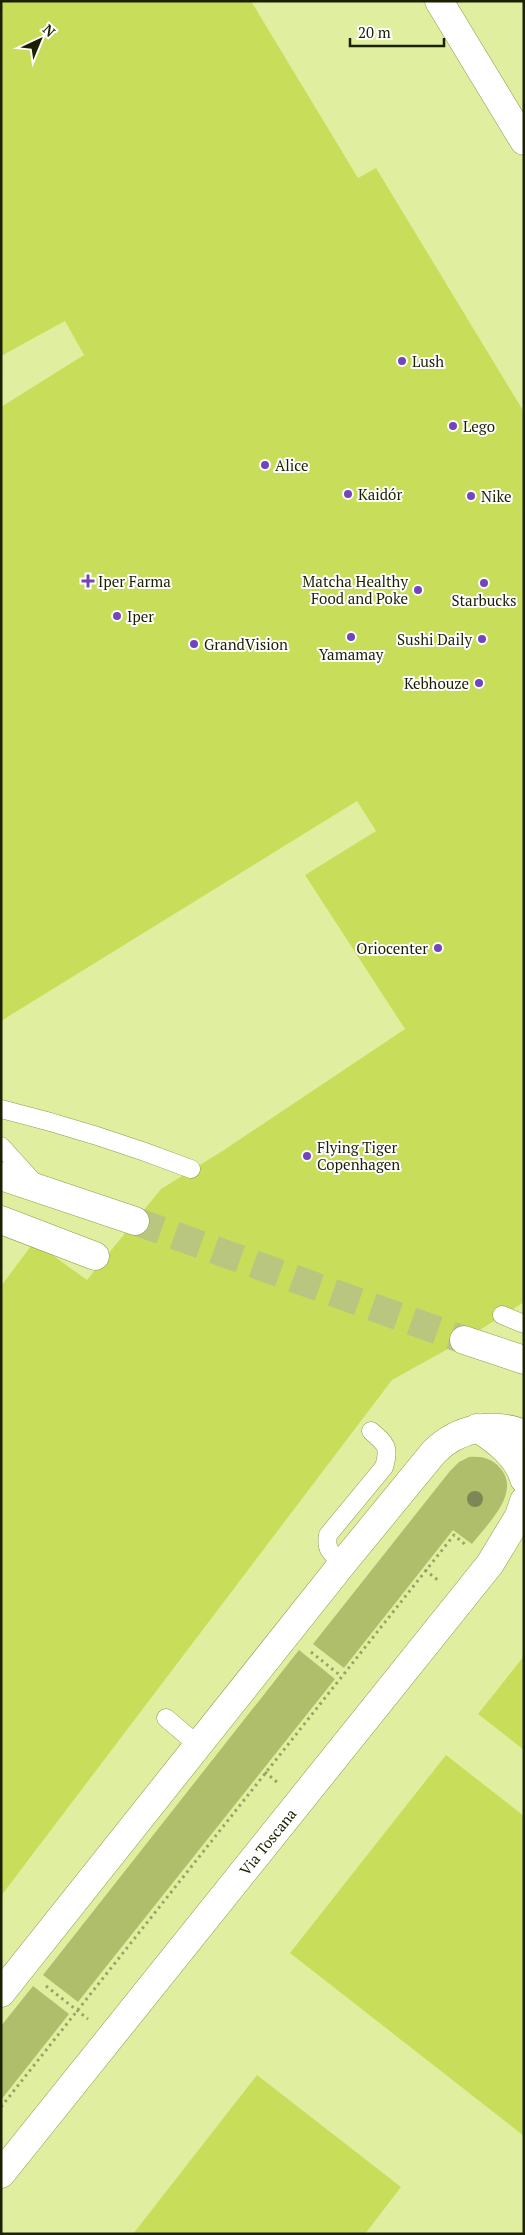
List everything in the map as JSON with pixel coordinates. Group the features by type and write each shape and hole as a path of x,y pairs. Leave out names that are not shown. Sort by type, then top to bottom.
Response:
{"street":[{"path":"439,1 524,141"},
{"path":"1,1176 135,1221"},
{"path":"1,1220 95,1256"},
{"path":"464,1340 524,1360"},
{"path":"8,1981 342,1563 434,1452 445,1441 459,1433 477,1428 494,1426 524,1434"},
{"path":"477,1428 505,1449 522,1471 524,1479"},
{"name":"Via Toscana","path":"1,2174 111,2038 481,1557 518,1516 524,1501"},
{"path":"481,1557 524,1542"}],"lane":[{"path":"1,1109 136,1148 191,1169"},
{"path":"1,1146 40,1189"},
{"path":"502,1315 524,1324"},
{"path":"342,1563 330,1552 326,1544 328,1535 384,1468 388,1455 385,1442 371,1431"},
{"path":"166,1718 198,1744"}],"path":[{"path":"1,2106 454,1534 481,1557"},
{"path":"287,1633 341,1676"},
{"path":"8,1981 77,2011 111,2038"}],"green space":[{"path":"469,1457 486,1458 500,1468 506,1478 507,1488 500,1508 472,1544 453,1530 344,1668 313,1644 450,1471 459,1462"},
{"path":"299,1650 335,1679 78,2002 43,1975"},
{"path":"33,1986 69,2014 1,2100 1,2026"}],"building":[{"name":"Oriocenter","path":"1,1 251,1 358,178 376,168 524,412 524,1302 464,1340 392,1380 1,1896 1,1286 34,1242 87,1280 161,1189 224,1150 405,1029 305,875 376,831 357,801 1,1021 1,407 84,355 65,321 1,356"},
{"path":"524,1656 524,1750 478,1714"},
{"path":"446,1755 524,1816 524,2136 290,1953"},
{"path":"257,2075 401,2187 365,2234 133,2234"}],"tunnel":[{"path":"135,1221 464,1340"}],"place":[{"name":"Lush","path":"402,361"},
{"name":"Lego","path":"453,426"},
{"name":"Alice","path":"265,465"},
{"name":"Kaidór","path":"348,494"},
{"name":"Nike","path":"471,496"},
{"name":"Iper Farma","path":"88,581"},
{"name":"Starbucks","path":"484,583"},
{"name":"Matcha Healthy Food and Poke","path":"418,590"},
{"name":"Iper","path":"117,616"},
{"name":"Yamamay","path":"351,637"},
{"name":"Sushi Daily","path":"482,639"},
{"name":"GrandVision","path":"194,644"},
{"name":"Kebhouze","path":"479,683"},
{"name":"Oriocenter","path":"438,948"},
{"name":"Flying Tiger Copenhagen","path":"307,1156"}]}
